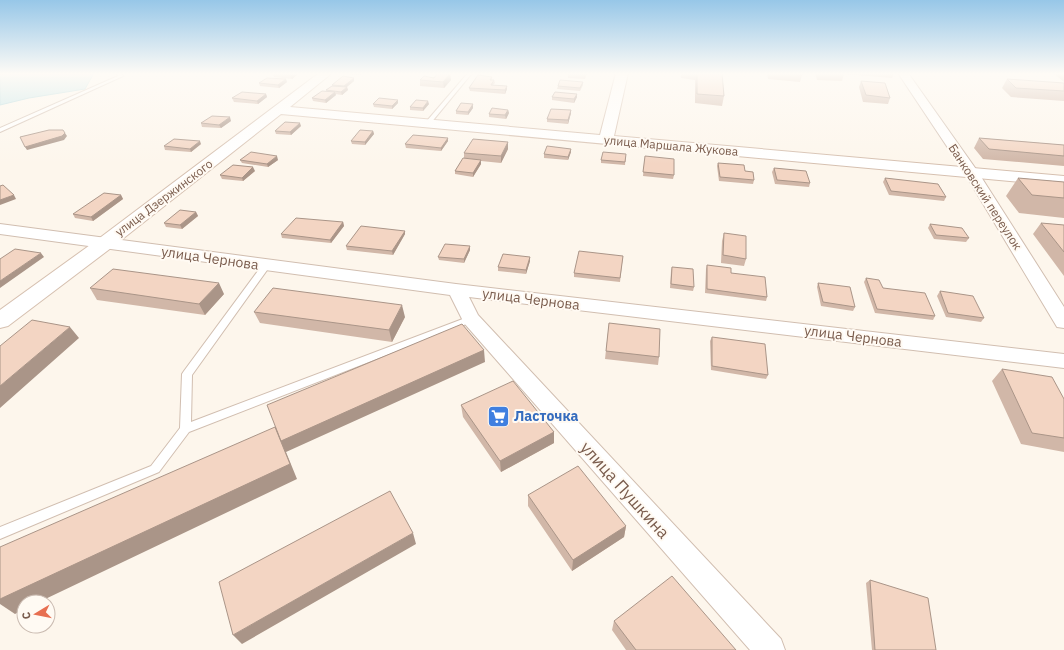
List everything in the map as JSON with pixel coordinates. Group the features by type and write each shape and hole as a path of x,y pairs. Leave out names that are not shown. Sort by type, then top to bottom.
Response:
{"street":[{"name":"улица Дзержинского","path":"0,321 104,244 287,103"},
{"path":"606,140 615,103"},
{"name":"Банковский переулок","path":"924,103 971,172 1064,322"},
{"name":"улица Маршала Жукова","path":"278,110 1064,181"},
{"name":"улица Чернова","path":"0,229 266,266 456,290 1064,361"},
{"name":"улица Пушкина","path":"456,290 471,318 770,650"}],"lane":[{"path":"0,130 60,103"},
{"path":"428,123 445,103"},
{"path":"185,429 187,374 266,266"},
{"path":"0,533 155,469 185,429 471,318"}],"building":[{"path":"374,103 395,103 392,106"},
{"path":"413,103 426,103 423,108 410,107"},
{"path":"461,103 473,104 468,112 456,111"},
{"path":"492,108 508,110 505,115 489,114"},
{"path":"551,109 571,110 568,120 547,119"},
{"path":"212,116 230,117 219,125 201,123"},
{"path":"285,122 300,123 290,132 275,131"},
{"path":"49,130 63,130 65,133 62,136 25,147 20,137"},
{"path":"360,130 373,131 365,142 351,141"},
{"path":"413,135 448,138 441,148 405,144"},
{"path":"979,138 1064,145 1064,156 989,149"},
{"path":"174,139 200,141 190,149 164,146"},
{"path":"473,139 508,142 501,156 464,153"},
{"path":"547,146 571,149 568,157 544,154"},
{"path":"251,152 277,156 267,164 240,160"},
{"path":"603,152 626,154 625,162 601,160"},
{"path":"645,156 674,159 674,175 643,172"},
{"path":"463,158 481,160 473,173 455,171"},
{"path":"718,163 744,165 745,171 753,172 754,180 720,177"},
{"path":"233,165 253,167 242,178 220,175"},
{"path":"774,168 806,171 810,183 777,180"},
{"path":"885,178 938,184 946,197 891,191"},
{"path":"1018,178 1064,182 1064,198 1032,195"},
{"path":"3,185 14,195 0,200 0,186"},
{"path":"104,193 121,195 91,217 73,214"},
{"path":"180,210 196,212 180,225 164,223"},
{"path":"296,218 343,222 330,240 281,234"},
{"path":"1041,223 1064,225 1064,252"},
{"path":"930,224 962,228 969,238 936,235"},
{"path":"361,226 405,231 392,251 346,246"},
{"path":"724,233 746,236 746,259 723,255"},
{"path":"445,244 470,246 464,259 438,257"},
{"path":"15,249 41,253 0,281 0,259"},
{"path":"579,251 623,256 620,278 574,273"},
{"path":"503,254 530,257 526,270 498,267"},
{"path":"707,265 731,268 731,273 765,277 767,297 707,289"},
{"path":"672,267 693,269 694,287 671,284"},
{"path":"113,269 219,283 199,304 90,288"},
{"path":"866,278 879,280 883,288 925,293 935,316 877,309"},
{"path":"818,283 850,287 855,307 823,302"},
{"path":"273,288 402,305 389,330 254,312"},
{"path":"940,291 973,296 984,318 948,313"},
{"path":"32,320 70,327 0,386 0,346"},
{"path":"609,323 660,329 659,357 606,351"},
{"path":"462,324 484,350 281,441 267,405"},
{"path":"712,337 765,344 768,375 712,366"},
{"path":"1002,369 1052,377 1064,399 1064,438 1032,433"},
{"path":"513,381 554,432 500,461 461,405"},
{"path":"275,427 290,464 0,599 0,547"},
{"path":"578,466 626,526 573,560 528,495"},
{"path":"390,491 413,533 233,635 219,582"},
{"path":"672,576 736,650 636,650 614,621"},
{"path":"870,580 928,598 936,650 875,650"}],"place":[{"name":"Ласточка","path":"499,416"}]}
